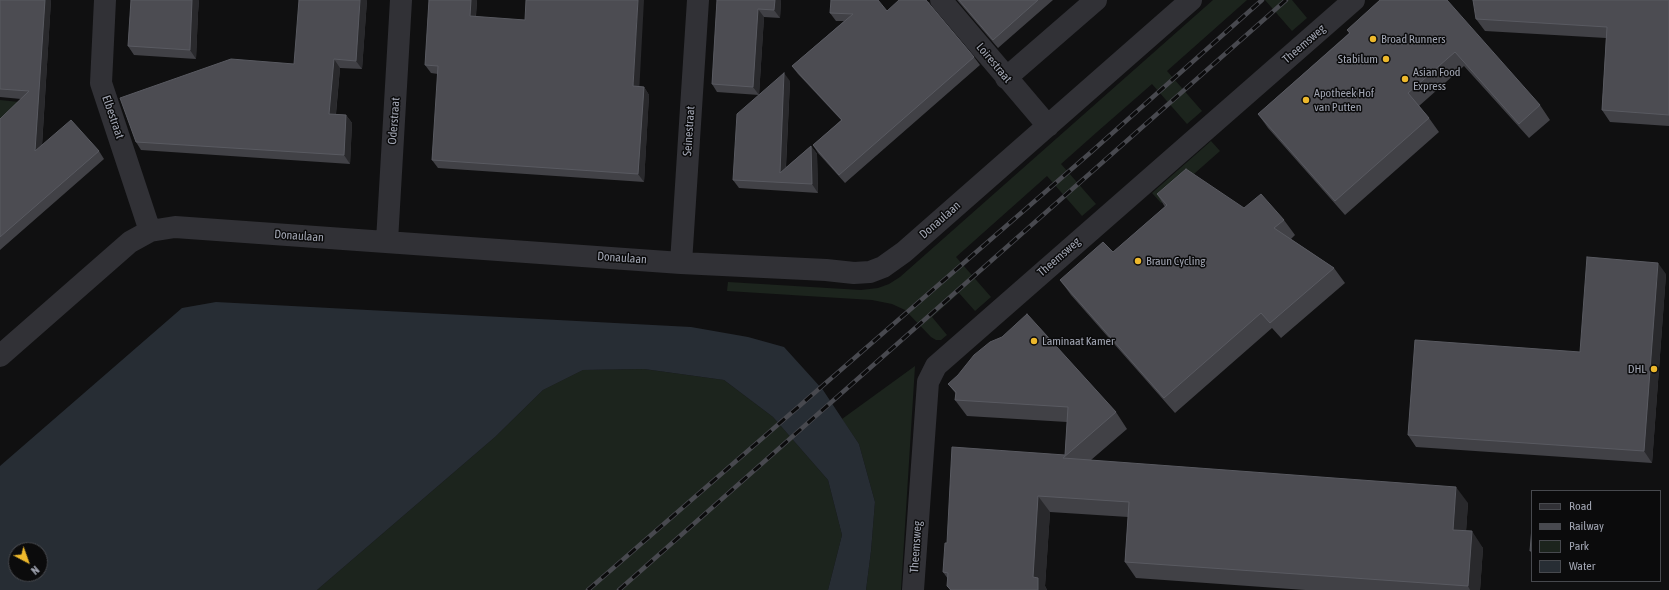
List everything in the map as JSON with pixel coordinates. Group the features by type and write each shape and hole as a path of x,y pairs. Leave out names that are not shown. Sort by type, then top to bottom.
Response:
{"street":[{"name":"Elbestraat","path":"105,0 101,83 150,231"},
{"name":"Oderstraat","path":"387,241 401,0"},
{"name":"Seinestraat","path":"681,263 698,0"},
{"name":"Loirestraat","path":"941,0 1048,126"},
{"path":"1006,78 1096,0"},
{"name":"Donaulaan","path":"0,356 130,242 150,231 175,227 681,263 826,270 854,274 870,272 882,267 904,252 1191,0"},
{"name":"Theemsweg","path":"913,590 928,382 936,366 1354,0"}],"green space":[{"path":"1213,0 1247,0 1167,71 1202,111 1187,124 1152,84 1097,132 1061,164 1096,204 1082,216 1047,176 956,257 991,297 975,311 959,293 932,317 947,335 941,340 936,340 931,337 905,310 892,304 872,300 727,291 728,282 861,290 878,288 889,284 900,277"},
{"path":"1265,0 1292,0 1307,18 1292,31"},
{"path":"0,100 29,103 0,130"},
{"path":"1211,141 1220,151 1161,203 1152,193"},
{"path":"915,366 901,590 866,590 875,502 859,444 842,419"},
{"path":"644,369 724,380 773,417 828,480 842,535 828,590 317,590 495,437 543,390 583,370"}],"water":[{"path":"216,302 691,327 748,337 784,347 823,390 859,444 875,502 866,590 828,590 842,535 828,480 773,417 724,380 644,369 583,370 543,390 495,437 317,590 0,590 0,466 182,308"}],"building":[{"path":"0,0 45,0 35,151 71,120 99,151 0,237 0,119 29,91 0,89"},
{"path":"131,0 192,0 190,50 128,46"},
{"path":"299,0 360,0 356,61 334,59 329,114 346,115 344,155 136,142 120,98 231,59 294,64"},
{"path":"429,0 471,0 470,16 525,20 526,0 638,0 633,86 644,87 638,174 432,160 438,66 425,65"},
{"path":"717,0 775,0 774,10 758,9 753,87 712,84"},
{"path":"831,0 878,0 887,11 899,0 926,0 974,57 839,175 813,145 842,120 792,66 853,14 830,13"},
{"path":"959,0 1038,0 993,40"},
{"path":"1380,0 1447,0 1540,105 1519,124 1455,52 1408,93 1429,118 1335,201 1258,114 1350,33 1347,30"},
{"path":"1473,0 1669,0 1669,115 1602,110 1607,27 1476,19"},
{"path":"784,73 780,173 811,146 812,184 733,180 737,114"},
{"path":"1186,169 1244,208 1261,194 1284,220 1274,228 1334,268 1270,323 1261,313 1164,398 1060,280 1103,242 1113,252 1167,205 1157,194"},
{"path":"1587,257 1658,263 1644,451 1408,435 1415,340 1580,352"},
{"path":"1027,314 1116,412 1063,458 1456,487 1453,530 1472,531 1468,586 1125,562 1129,502 1038,496 1033,577 1038,578 1038,590 951,590 947,586 948,573 943,572 945,543 947,543 952,447 1065,455 1068,407 955,400 956,392 948,384 958,375 974,355 990,342 1002,337"}],"railway":[{"path":"588,590 1090,153 1262,0"},
{"path":"619,590 1286,0"}],"place":[{"name":"Broad Runners","path":"1373,39"},
{"name":"Stabilum","path":"1386,59"},
{"name":"Asian Food Express","path":"1405,79"},
{"name":"Apotheek Hof van Putten","path":"1306,100"},
{"name":"Braun Cycling","path":"1138,261"},
{"name":"Laminaat Kamer","path":"1034,341"},
{"name":"DHL","path":"1654,369"}]}
